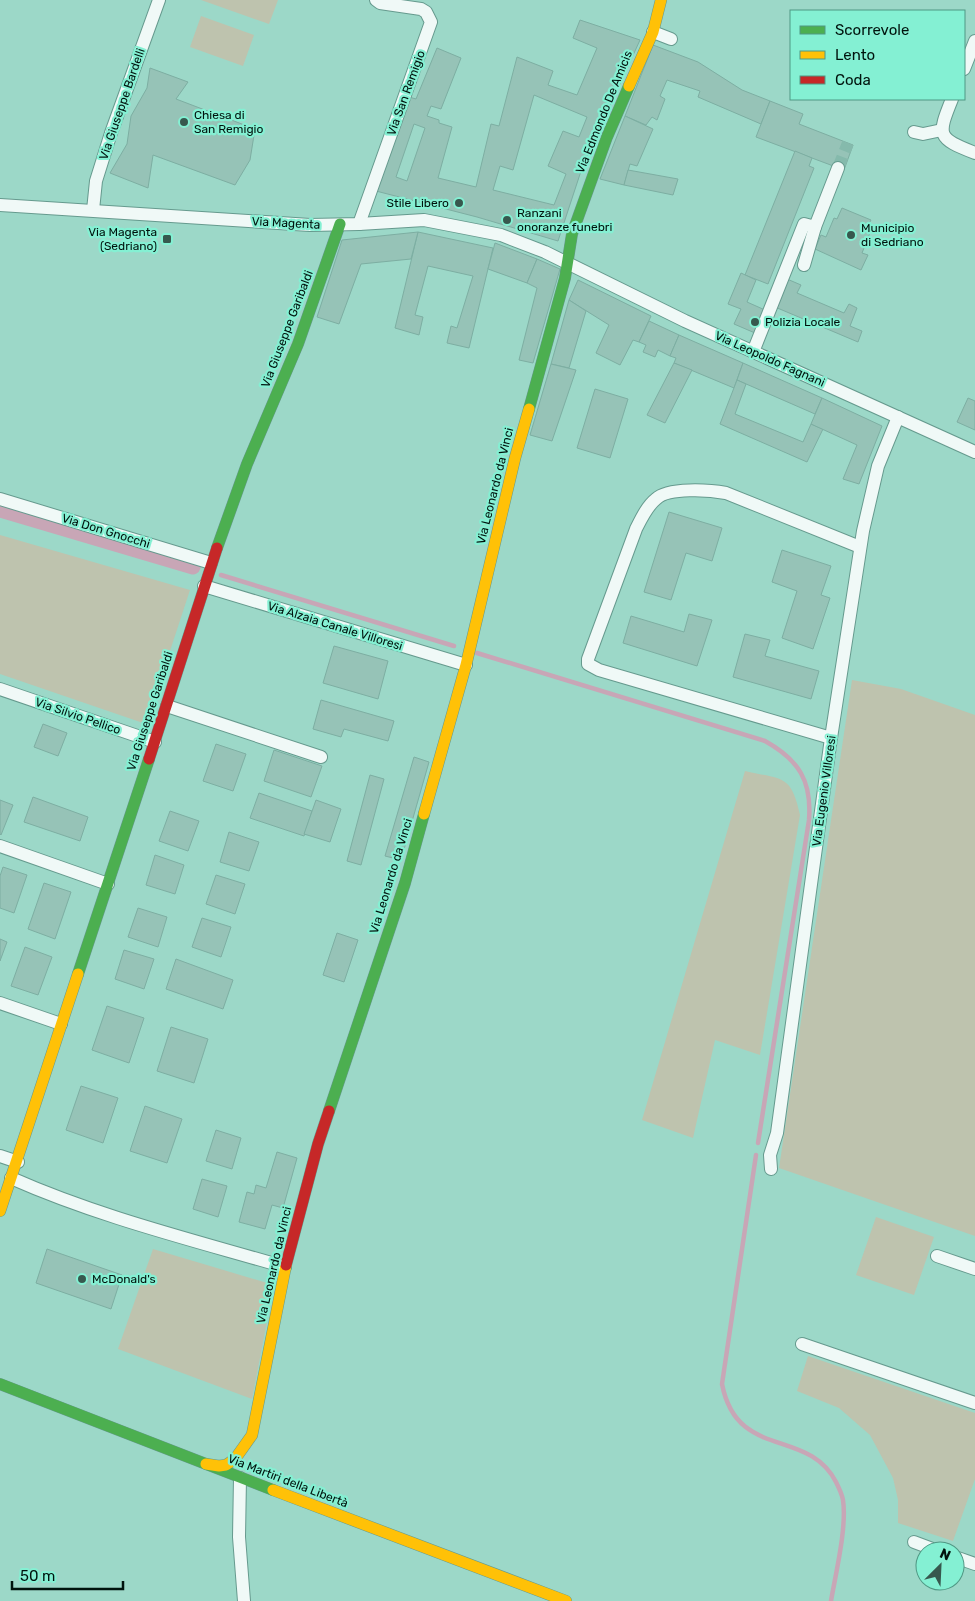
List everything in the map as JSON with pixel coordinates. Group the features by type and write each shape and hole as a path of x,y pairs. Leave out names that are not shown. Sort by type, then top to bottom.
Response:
{"street":[{"name":"Via Giuseppe Bardelli","path":"94,210 96,181 159,0"},
{"name":"Via San Remigio","path":"359,224 363,198 431,22 429,16 422,9 380,3 376,0"},
{"name":"Via Edmondo De Amicis","path":"566,264 572,234 606,136 653,32 661,0"},
{"path":"653,32 671,39"},
{"path":"965,66 975,41"},
{"path":"952,100 942,126 946,140 975,152"},
{"path":"914,132 923,134 942,126"},
{"path":"804,265 815,227 838,168"},
{"name":"Via Magenta","path":"0,205 268,222 359,224 424,220 501,235 545,252 566,264"},
{"name":"Via Giuseppe Garibaldi","path":"0,1211 18,1162 61,1024 167,706 204,586 247,464 298,344 340,224"},
{"path":"753,352 804,224 815,227"},
{"name":"Via Leopoldo Fagnani","path":"566,264 753,352 975,452"},
{"name":"Via Leonardo da Vinci","path":"204,1464 226,1465 235,1459 252,1435 285,1267 318,1144 405,883 466,665 515,458 565,278 566,264"},
{"name":"Via Eugenio Villoresi","path":"772,1169 770,1155 777,1133 860,547 878,466 898,417"},
{"path":"832,738 592,668 588,664 588,660 640,520 657,497 668,492 710,490 726,493 860,547"},
{"name":"Via Don Gnocchi","path":"0,499 212,563"},
{"name":"Via Alzaia Canale Villoresi","path":"204,586 466,665"},
{"name":"Via Silvio Pellico","path":"0,689 155,742"},
{"path":"167,706 321,757"},
{"path":"0,846 108,884"},
{"path":"0,1003 61,1024"},
{"path":"0,1156 18,1162"},
{"path":"11,1178 38,1190 133,1222 285,1267"},
{"path":"937,1256 975,1270"},
{"path":"802,1344 975,1403"},
{"name":"Via Martiri della Libertà","path":"0,1384 240,1478 566,1601"},
{"path":"240,1478 239,1537 244,1601"}],"green space":[{"path":"201,0 278,0 269,24"},
{"path":"201,16 254,35 243,66 190,47"},
{"path":"0,535 190,590 146,724 0,674"},
{"path":"852,680 901,689 975,715 975,1236 779,1168"},
{"path":"745,771 777,778 789,785 797,802 800,815 760,1055 715,1040 693,1138 642,1120"},
{"path":"876,1217 934,1237 914,1295 856,1275"},
{"path":"153,1249 274,1285 252,1399 118,1349"},
{"path":"808,1356 975,1413 975,1479 953,1541 898,1523 898,1500 893,1478 870,1435 839,1408 797,1391"}],"building":[{"path":"580,20 640,40 583,165 558,241 477,217 376,191 409,97 416,99 437,48 461,58 441,109 431,106 427,116 439,120 439,123 452,127 438,178 476,187 491,124 499,126 517,57 553,71 548,85 577,95 597,48 573,38","holes":["534,95 587,117 579,137 563,131 548,166 566,174 554,205 493,190 500,166 513,170","414,124 425,128 407,181 396,177"]},
{"path":"653,45 698,62 742,90 770,101 761,124 698,97 700,91 667,80 660,96 665,99 657,120 652,117 646,125 625,116"},
{"name":"Chiesa di San Remigio","path":"150,68 188,82 176,99 255,129 250,160 235,185 153,155 148,188 110,173 127,144 131,116 147,88"},
{"path":"770,101 803,114 799,124 853,145 844,170 756,137"},
{"path":"625,116 653,129 637,166 630,164 624,185 600,179"},
{"path":"795,151 812,158 809,166 814,168 768,284 745,275"},
{"path":"628,170 678,179 673,195 624,185"},
{"path":"842,208 871,220 865,231 870,233 862,253 868,255 861,270 815,249 821,235 826,237 834,218 837,219"},
{"path":"418,232 493,248 469,348 447,343 451,326 457,328 473,276 428,266 415,315 423,317 419,335 395,328"},
{"path":"418,232 411,259 361,264 339,324 317,317 342,240"},
{"path":"495,243 537,259 527,283 488,269"},
{"path":"537,259 560,269 533,363 519,360 537,288 527,283"},
{"path":"741,273 756,280 747,302 765,310 755,333 734,324 741,309 728,304"},
{"path":"787,279 801,285 797,293 844,313 849,304 857,308 850,326 862,331 858,342 775,307"},
{"path":"578,280 651,316 639,342 633,340 620,365 596,353 609,325 569,300"},
{"path":"569,300 586,311 569,368 551,364"},
{"path":"649,321 679,335 670,356 658,350 655,357 643,352 646,345 639,342"},
{"path":"679,335 743,363 734,388 674,363 676,358 670,356"},
{"path":"674,363 692,370 665,423 647,415"},
{"path":"743,363 822,398 815,414 737,380"},
{"path":"551,364 576,370 552,441 530,435"},
{"path":"737,380 746,384 735,414 803,442 811,424 823,429 807,462 720,424"},
{"path":"595,389 628,399 610,458 577,448"},
{"path":"822,398 882,426 859,484 843,479 857,445 811,424"},
{"path":"968,398 975,401 975,430 957,422"},
{"path":"669,512 722,528 712,561 686,553 671,600 644,592"},
{"path":"782,550 831,566 821,595 830,598 813,649 782,638 797,591 772,582"},
{"path":"689,614 712,620 697,666 623,643 631,616 684,632"},
{"path":"745,634 770,640 765,656 819,671 811,699 733,677"},
{"path":"334,646 388,661 378,699 323,683"},
{"path":"321,700 394,721 388,741 344,729 341,737 313,729"},
{"path":"43,724 67,733 58,756 34,747"},
{"path":"216,744 246,754 233,791 203,781"},
{"path":"274,750 322,766 311,797 264,781"},
{"path":"414,757 429,762 401,860 385,856"},
{"path":"370,775 384,779 361,865 347,861"},
{"path":"259,793 312,811 304,836 250,818"},
{"path":"33,797 88,817 80,841 24,822"},
{"path":"0,800 13,805 1,835 0,834"},
{"path":"316,800 341,809 330,842 304,834"},
{"path":"170,811 199,821 188,851 159,841"},
{"path":"229,832 259,842 249,871 220,862"},
{"path":"155,855 184,865 175,894 146,885"},
{"path":"3,867 27,875 14,913 0,908 0,876"},
{"path":"216,875 245,884 235,914 206,904"},
{"path":"44,883 71,892 55,939 28,929"},
{"path":"138,908 167,917 158,947 128,937"},
{"path":"202,918 231,927 221,957 192,947"},
{"path":"337,933 358,940 344,982 323,975"},
{"path":"0,939 7,942 0,961"},
{"path":"25,947 52,957 38,995 11,986"},
{"path":"124,950 154,959 144,989 115,979"},
{"path":"176,959 233,980 223,1009 166,989"},
{"path":"107,1006 144,1018 129,1063 92,1050"},
{"path":"171,1027 208,1039 194,1083 157,1071"},
{"path":"81,1086 118,1098 103,1143 66,1130"},
{"path":"145,1106 182,1119 167,1163 130,1151"},
{"path":"216,1130 241,1138 232,1169 206,1161"},
{"path":"277,1152 297,1158 283,1208 272,1205 265,1229 239,1222 247,1192 254,1194 256,1185 266,1188"},
{"path":"202,1179 227,1186 218,1217 193,1209"},
{"path":"47,1249 122,1275 111,1309 36,1283"}],"waterway":[{"path":"0,510 193,567"},
{"path":"221,575 454,646"},
{"path":"477,653 765,741 787,756 801,773 808,794 809,820 758,1143"},
{"path":"756,1155 722,1384 730,1408 742,1424 757,1434 808,1454 824,1465 836,1482 843,1500 844,1523 831,1601"}],"tunnel":[{"path":"838,168 848,143"}],"traffic: fast":[{"path":"529,409 565,278 572,234 607,137 629,86"},
{"path":"217,548 247,464 298,344 340,224"},
{"path":"78,974 149,759"},
{"path":"329,1111 405,883 424,814"},
{"path":"0,1384 273,1490"}],"traffic: slow":[{"path":"629,86 653,32 661,0"},
{"path":"424,814 466,665 515,458 529,409"},
{"path":"0,1211 78,974"},
{"path":"206,1464 226,1465 235,1459 252,1435 286,1265"},
{"path":"273,1490 566,1601"}],"traffic: jam":[{"path":"149,759 217,548"},
{"path":"286,1265 318,1144 329,1111"}],"place":[{"name":"Chiesa di San Remigio","path":"184,122"},
{"name":"Stile Libero","path":"459,203"},
{"name":"Ranzani onoranze funebri","path":"507,220"},
{"name":"Municipio di Sedriano","path":"851,235"},
{"name":"Via Magenta (Sedriano)","path":"167,239"},
{"name":"Polizia Locale","path":"755,322"},
{"name":"McDonald's","path":"82,1279"}]}
